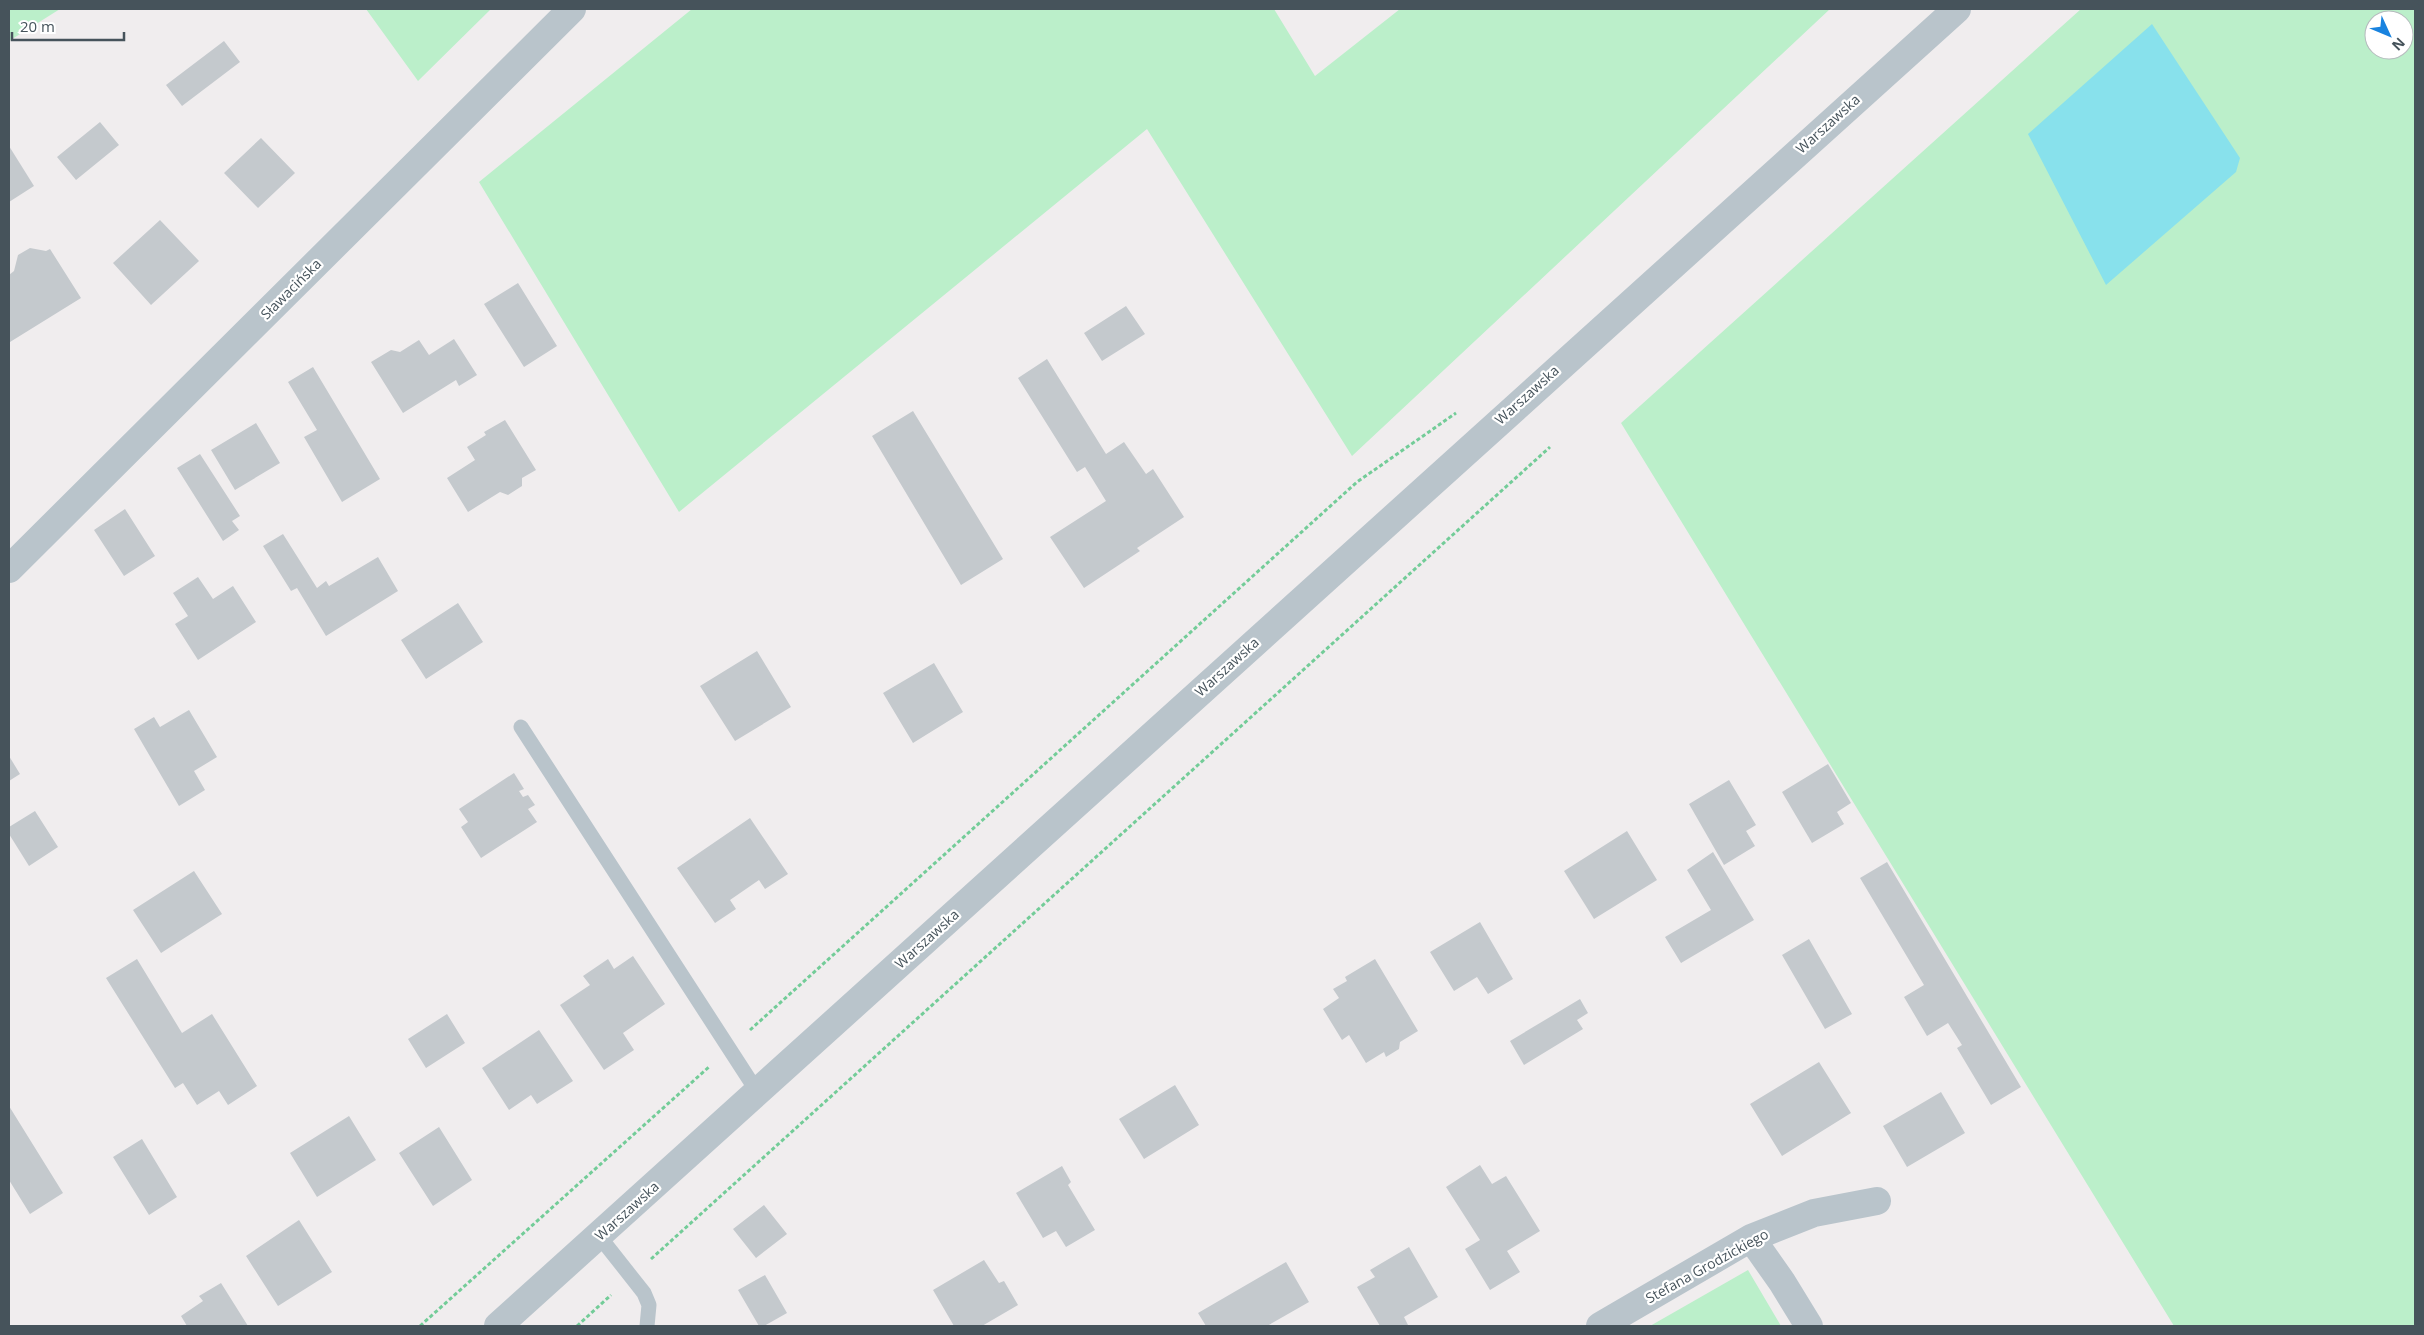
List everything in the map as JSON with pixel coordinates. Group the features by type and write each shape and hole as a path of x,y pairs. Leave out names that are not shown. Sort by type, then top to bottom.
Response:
{"street":[{"name":"Sławacińska","path":"9,569 572,9"},
{"name":"Warszawska","path":"498,1326 1957,9"},
{"name":"Stefana Grodzickiego","path":"1600,1326 1751,1238 1814,1213 1877,1201"},
{"path":"1751,1238 1782,1282 1809,1326"}],"lane":[{"path":"521,727 758,1093"},
{"path":"599,1236 644,1293 650,1305 647,1326"}],"path":[{"path":"420,1326 1357,482 1462,408"},
{"path":"577,1326 1550,447"}],"green space":[{"path":"9,9 60,9 9,41"},
{"path":"366,9 491,9 418,81"},
{"path":"692,9 1274,9 1315,76 1400,9 1830,9 1352,456 1147,129 679,512 479,182"},
{"path":"2081,9 2415,9 2415,1326 2174,1326 1621,423"},
{"path":"1748,1270 1781,1326 1650,1326"}],"water":[{"path":"2152,24 2240,158 2236,172 2106,285 2028,134"}],"building":[{"path":"224,41 240,62 182,106 166,85"},
{"path":"100,122 119,145 76,180 57,157"},
{"path":"261,138 295,173 258,208 224,173"},
{"path":"9,146 34,186 9,202"},
{"path":"160,220 199,261 151,305 113,263"},
{"path":"30,248 46,251 50,249 81,298 10,342 9,275 14,271 18,255"},
{"path":"518,283 557,346 524,367 484,304"},
{"path":"1126,306 1145,334 1102,361 1084,333"},
{"path":"454,339 477,375 459,386 456,380 403,413 371,362 391,350 400,352 419,340 429,355"},
{"path":"1047,359 1106,454 1124,442 1146,474 1153,469 1184,517 1137,548 1140,551 1084,588 1050,537 1106,501 1085,467 1077,472 1018,378"},
{"path":"313,367 380,479 342,502 304,437 317,430 288,382"},
{"path":"913,411 1003,559 961,585 872,436"},
{"path":"505,420 536,470 522,478 522,486 508,495 500,492 468,512 447,478 475,460 467,447 486,435 484,432"},
{"path":"256,423 280,463 235,490 211,450"},
{"path":"200,454 240,516 232,521 239,530 223,541 177,468"},
{"path":"125,509 155,556 124,576 94,530"},
{"path":"283,534 317,588 326,581 329,586 378,557 398,591 326,636 297,588 291,591 263,546"},
{"path":"198,577 213,599 233,586 256,622 198,660 175,624 188,616 173,593"},
{"path":"458,603 483,642 426,679 401,640"},
{"path":"757,651 791,707 735,741 700,686"},
{"path":"934,663 963,712 913,743 883,693"},
{"path":"189,710 217,757 194,771 205,790 179,806 134,729 154,717 160,727"},
{"path":"9,756 20,774 9,781"},
{"path":"1828,764 1851,803 1837,812 1844,824 1812,843 1782,792"},
{"path":"514,773 524,789 519,791 523,797 528,795 535,805 528,809 537,822 481,858 461,827 468,822 459,809"},
{"path":"1729,780 1756,825 1746,831 1755,846 1724,865 1689,804"},
{"path":"35,811 58,847 29,866 9,834 9,827"},
{"path":"750,818 788,874 765,889 759,880 730,900 736,909 715,923 677,868"},
{"path":"1627,831 1657,880 1594,919 1564,871"},
{"path":"1713,852 1754,920 1681,963 1665,937 1711,910 1687,870"},
{"path":"1887,862 2021,1087 1991,1105 1957,1048 1962,1045 1948,1023 1927,1036 1904,997 1924,985 1860,878"},
{"path":"194,871 222,914 161,953 133,910"},
{"path":"1480,922 1513,979 1488,994 1477,977 1454,991 1430,952"},
{"path":"1809,939 1852,1014 1825,1029 1782,955"},
{"path":"633,956 665,1004 623,1033 634,1050 604,1070 560,1005 590,985 583,976 608,959 614,969"},
{"path":"137,959 182,1033 212,1014 257,1086 228,1105 219,1091 197,1105 183,1083 175,1088 106,978"},
{"path":"1375,959 1418,1031 1400,1042 1399,1049 1386,1057 1384,1052 1366,1063 1349,1035 1342,1040 1323,1009 1339,998 1333,989 1347,981 1345,977"},
{"path":"1580,999 1588,1013 1577,1020 1583,1029 1524,1065 1510,1041"},
{"path":"447,1014 465,1043 426,1068 408,1039"},
{"path":"539,1030 573,1081 537,1104 531,1095 509,1110 482,1068"},
{"path":"1819,1062 1851,1113 1782,1156 1750,1104"},
{"path":"1175,1085 1199,1125 1144,1159 1119,1119"},
{"path":"1941,1092 1965,1133 1907,1167 1883,1126"},
{"path":"9,1106 63,1193 30,1214 9,1180"},
{"path":"349,1116 376,1160 317,1197 290,1153"},
{"path":"439,1127 472,1180 433,1206 399,1153"},
{"path":"142,1139 177,1197 149,1215 113,1157"},
{"path":"1480,1165 1492,1184 1506,1176 1540,1231 1507,1251 1520,1272 1490,1290 1465,1249 1480,1240 1446,1187"},
{"path":"1062,1166 1071,1182 1068,1185 1095,1230 1066,1247 1056,1231 1043,1238 1016,1193"},
{"path":"764,1205 787,1234 756,1258 733,1229"},
{"path":"299,1220 332,1272 278,1306 246,1256"},
{"path":"1409,1247 1438,1297 1404,1317 1408,1325 1380,1326 1357,1287 1375,1277 1370,1270"},
{"path":"984,1260 999,1283 1004,1281 1018,1305 982,1326 954,1326 933,1290"},
{"path":"1286,1262 1309,1302 1267,1326 1206,1326 1198,1313"},
{"path":"765,1275 787,1313 764,1326 759,1326 738,1290"},
{"path":"221,1283 248,1326 187,1326 181,1316 203,1301 199,1296"}]}
